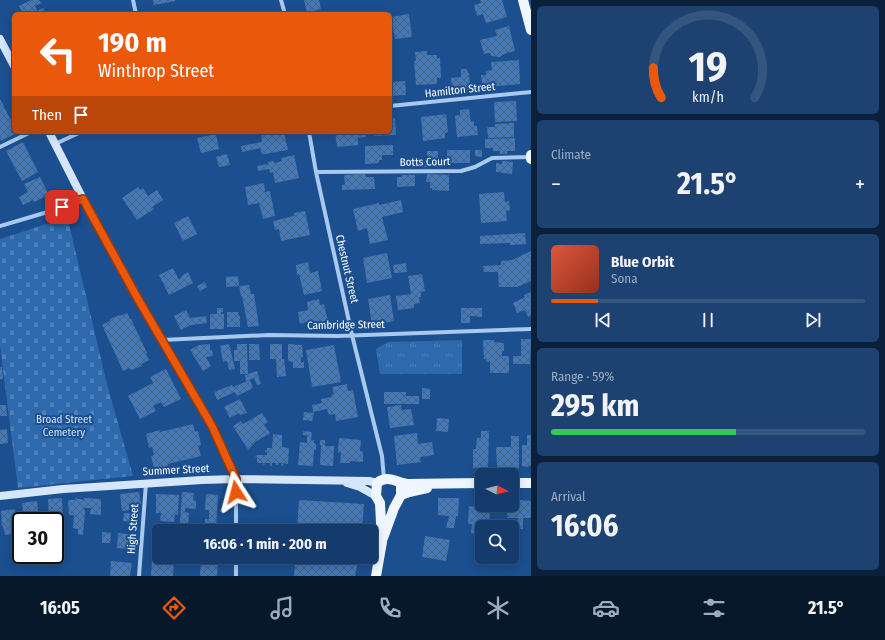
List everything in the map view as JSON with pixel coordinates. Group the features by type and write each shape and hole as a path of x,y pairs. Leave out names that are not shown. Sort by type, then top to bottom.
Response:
{"main road":[{"path":"523,0 531,30"},
{"path":"382,542 378,500 380,481 392,479 401,483 475,483"},
{"path":"376,576 382,542 399,498 401,483"},
{"path":"378,500 392,504 409,492 444,483"},
{"path":"519,483 531,484"}],"street":[{"path":"133,0 136,12"},
{"path":"281,0 284,12"},
{"path":"0,40 12,62"},
{"name":"Hamilton Street","path":"392,106 531,92"},
{"path":"0,147 27,134"},
{"path":"50,134 83,199 212,426 236,479 236,524"},
{"path":"55,144 77,134"},
{"name":"Chestnut Street","path":"309,134 316,172 352,335 382,456 380,481"},
{"name":"Botts Court","path":"316,172 461,171 475,167 492,158 531,157"},
{"path":"0,226 51,211 83,199"},
{"name":"Cambridge Street","path":"162,340 270,335 352,335 531,328"},
{"name":"Summer Street","path":"0,496 36,491 146,483 236,479 380,481"},
{"path":"340,481 360,488 378,500"},
{"name":"High Street","path":"139,576 146,483"},
{"path":"236,564 236,576"}],"green space":[{"name":"Broad Street Cemetery","path":"56,221 69,224 107,384 133,476 18,488 0,346 0,239"},
{"path":"462,340 462,374 380,374 376,349 388,342"}],"building":[{"path":"31,0 39,0 41,3 35,6 37,11 43,8 45,12 22,12 19,6"},
{"path":"153,0 175,0 175,1 154,5"},
{"path":"304,0 319,0 321,9 307,12"},
{"path":"480,0 502,0 507,17 486,23 483,14 477,16 474,5 481,3"},
{"path":"409,14 412,37 395,39 392,17"},
{"path":"509,26 515,51 504,54 500,57 491,56 490,53 484,54 480,40 497,36 495,30"},
{"path":"427,51 427,55 437,55 437,58 440,58 441,78 437,78 437,84 416,85 414,61 416,61 415,52"},
{"path":"519,60 520,84 487,87 487,84 482,84 481,75 486,75 486,71 492,70 491,62"},
{"path":"461,69 467,69 469,73 470,90 452,91 451,78 461,77"},
{"path":"405,81 406,95 392,96 392,82"},
{"path":"0,99 12,122 12,134 15,134 1,141"},
{"path":"516,101 517,121 495,122 494,102"},
{"path":"469,109 471,122 474,121 474,126 477,126 478,135 457,137 455,116 460,115 460,110"},
{"path":"446,114 448,132 445,133 445,138 423,141 421,117"},
{"path":"392,118 395,118 396,135 374,136 374,134 392,134"},
{"path":"514,123 514,137 488,138 487,127 495,127 495,124"},
{"path":"216,134 219,149 201,153 197,138"},
{"path":"261,134 284,134 288,150 262,154 260,148 242,152 241,146 262,142"},
{"path":"335,134 366,134 366,137 358,138 358,145 337,147"},
{"path":"515,138 515,151 507,151 507,154 500,154 500,151 493,151 493,148 485,148 485,139"},
{"path":"23,142 38,172 22,181 6,151"},
{"path":"393,145 393,155 382,155 382,160 379,160 379,163 365,164 365,146"},
{"path":"447,150 470,150 470,163 447,163"},
{"path":"475,150 482,150 482,157 475,156"},
{"path":"427,151 438,151 438,167 424,167 425,158 427,158"},
{"path":"227,154 230,165 219,167 216,157"},
{"path":"294,155 299,178 275,183 273,172 270,173 269,169 258,171 257,166 268,164 268,162 274,161 274,163 282,161 281,158"},
{"path":"502,161 513,162 512,174 496,172 496,163 502,164"},
{"path":"365,174 366,177 374,177 375,189 342,190 342,185 345,184 344,175"},
{"path":"427,174 449,175 449,191 432,190 432,188 430,188 430,182 426,182"},
{"path":"402,175 415,175 415,186 397,187 397,177 402,177"},
{"path":"40,177 49,195 23,205 19,197 28,192 24,184"},
{"path":"264,183 265,192 270,191 275,216 263,219 259,203 248,205 245,187"},
{"path":"138,187 140,190 143,188 148,196 157,190 163,200 152,207 154,209 137,220 122,198"},
{"path":"504,192 505,202 509,201 510,210 506,211 507,221 481,223 479,194"},
{"path":"401,200 403,212 382,217 388,240 370,244 367,228 358,231 353,209"},
{"path":"305,211 310,235 281,241 279,229 275,230 273,221 294,216 294,213"},
{"path":"188,216 197,234 183,241 174,223"},
{"path":"525,233 526,244 480,244 480,236"},
{"path":"531,251 531,281 517,287 499,287 498,272 484,272 483,266 501,265 501,261 512,260"},
{"path":"387,253 392,278 367,283 363,258"},
{"path":"308,262 310,273 318,271 322,291 304,295 299,274 297,275 296,265"},
{"path":"406,263 407,272 394,273 393,265"},
{"path":"173,268 179,280 188,272 193,283 169,295 159,275"},
{"path":"422,274 425,291 421,292 421,297 419,297 420,303 414,304 414,308 398,310 396,296 411,294 408,276"},
{"path":"238,276 239,286 226,287 226,277"},
{"path":"205,282 207,287 200,291 197,286"},
{"path":"249,285 251,294 254,294 259,326 248,327 239,286"},
{"path":"531,292 531,315 528,317 525,310 517,313 513,303"},
{"path":"390,295 394,321 372,325 368,299"},
{"path":"319,299 320,305 324,304 328,322 307,324 306,322 300,324 298,312 308,310 307,302"},
{"path":"217,308 223,308 223,312 221,312 221,314 224,314 224,329 210,329 210,314 217,314"},
{"path":"461,308 482,308 482,317 470,316 470,323 461,323"},
{"path":"186,310 190,318 206,316 207,323 191,325 181,330 174,316"},
{"path":"227,312 238,312 240,316 240,327 227,327"},
{"path":"127,313 149,360 141,364 142,366 123,371 102,325 110,321 110,319"},
{"path":"521,339 531,339 530,364 513,364 513,356 521,356"},
{"path":"483,340 494,340 494,342 504,343 504,351 502,351 502,356 509,356 509,373 490,373 490,362 486,362 486,359 484,359"},
{"path":"210,344 210,350 212,350 213,356 206,357 211,366 203,371 190,350 199,345"},
{"path":"229,344 235,369 229,370 227,361 223,362 220,346"},
{"path":"237,344 247,344 248,374 240,374 240,361 234,361 234,350 237,350"},
{"path":"249,344 259,344 260,360 249,360"},
{"path":"270,344 282,344 282,359 284,359 286,376 277,377 276,359 270,359"},
{"path":"288,344 302,345 303,357 301,357 301,362 304,362 304,368 293,368 293,362 288,361"},
{"path":"334,345 341,382 312,387 306,350"},
{"path":"0,367 2,367 3,379 0,379"},
{"path":"166,369 181,399 164,407 161,402 153,406 156,411 140,419 128,396 153,383 150,377"},
{"path":"257,371 261,384 257,385 254,378 246,381 245,375"},
{"path":"250,380 253,388 237,396 235,392 217,400 214,392 232,385 233,387"},
{"path":"347,384 348,391 353,390 358,417 336,421 335,414 329,415 327,409 313,412 312,405 322,403 321,399 331,397 331,395 334,394 332,387"},
{"path":"422,388 430,389 430,399 422,399"},
{"path":"384,392 406,392 406,396 419,396 419,404 384,404"},
{"path":"240,399 247,413 240,415 239,413 230,418 224,407"},
{"path":"0,405 6,405 7,416 0,416"},
{"path":"401,405 402,410 411,409 414,425 390,428 387,407"},
{"path":"304,412 314,413 312,421 303,420"},
{"path":"262,413 268,422 264,425 270,433 255,442 248,450 233,426 241,421 243,424"},
{"path":"437,418 449,419 448,432 436,431"},
{"path":"193,424 195,432 198,431 201,445 198,446 201,456 154,469 151,456 154,455 152,447 149,448 146,434"},
{"path":"7,429 8,443 0,444 0,430"},
{"path":"303,431 312,432 311,440 314,440 314,443 316,444 313,466 298,465 300,442 307,443 307,435 303,435"},
{"path":"481,431 489,431 488,468 473,468 473,449 476,449 477,438 481,438"},
{"path":"417,433 418,444 432,442 434,455 420,457 421,462 397,465 394,436"},
{"path":"273,434 282,435 282,447 289,448 288,464 283,463 283,466 281,466 282,463 278,463 278,465 276,465 276,463 272,463 272,466 270,466 270,463 265,463 265,465 263,465 263,463 257,463 257,457 255,457 256,455 267,455 265,450 267,450 267,448 272,448"},
{"path":"527,435 531,435 531,465 527,467 522,466 522,445 527,445"},
{"path":"511,436 519,436 519,468 497,467 496,447 511,447"},
{"path":"339,438 361,440 360,451 363,452 363,462 350,461 350,463 340,463 341,453 338,452"},
{"path":"320,440 325,440 325,446 334,446 333,466 320,465"},
{"path":"139,492 141,504 129,506 129,510 122,511 120,494"},
{"path":"182,492 194,493 193,500 196,501 196,509 185,508 185,512 189,513 188,524 180,523"},
{"path":"156,494 179,495 178,515 175,514 174,522 160,521 161,513 156,513"},
{"path":"206,494 218,495 216,524 205,524 205,519 209,519 209,510 205,510"},
{"path":"62,498 63,512 49,512 48,499"},
{"path":"75,498 84,500 84,498 101,499 101,515 90,514 91,508 84,508 83,535 78,534 78,529 73,528 74,515 69,515 68,500 75,500"},
{"path":"438,498 459,498 458,516 456,516 454,528 446,528 449,516 438,515"},
{"path":"299,500 364,504 363,524 297,524"},
{"path":"519,500 531,501 531,518 523,518 523,529 519,529 518,518 507,518 507,512 519,512"},
{"path":"37,501 38,512 23,512 22,503"},
{"path":"469,506 475,507 475,512 490,512 489,520 475,520 475,534 471,533 472,524 468,524"},
{"path":"15,509 15,512 12,512 12,534 5,535 2,526 1,511"},
{"path":"132,510 138,511 137,526 131,526 131,522 123,521 124,513 131,513"},
{"path":"102,532 111,533 110,543 102,543"},
{"path":"118,533 137,535 136,550 117,548"},
{"path":"425,536 450,540 446,561 422,557"},
{"path":"152,560 152,564 174,564 173,576 151,576"},
{"path":"111,561 132,563 130,576 110,576"},
{"path":"201,564 218,564 217,576 200,576"},
{"path":"295,564 358,564 355,576 294,576"}],"route":[{"path":"62,207 83,199 138,299 212,426 236,479 236,492"}]}
